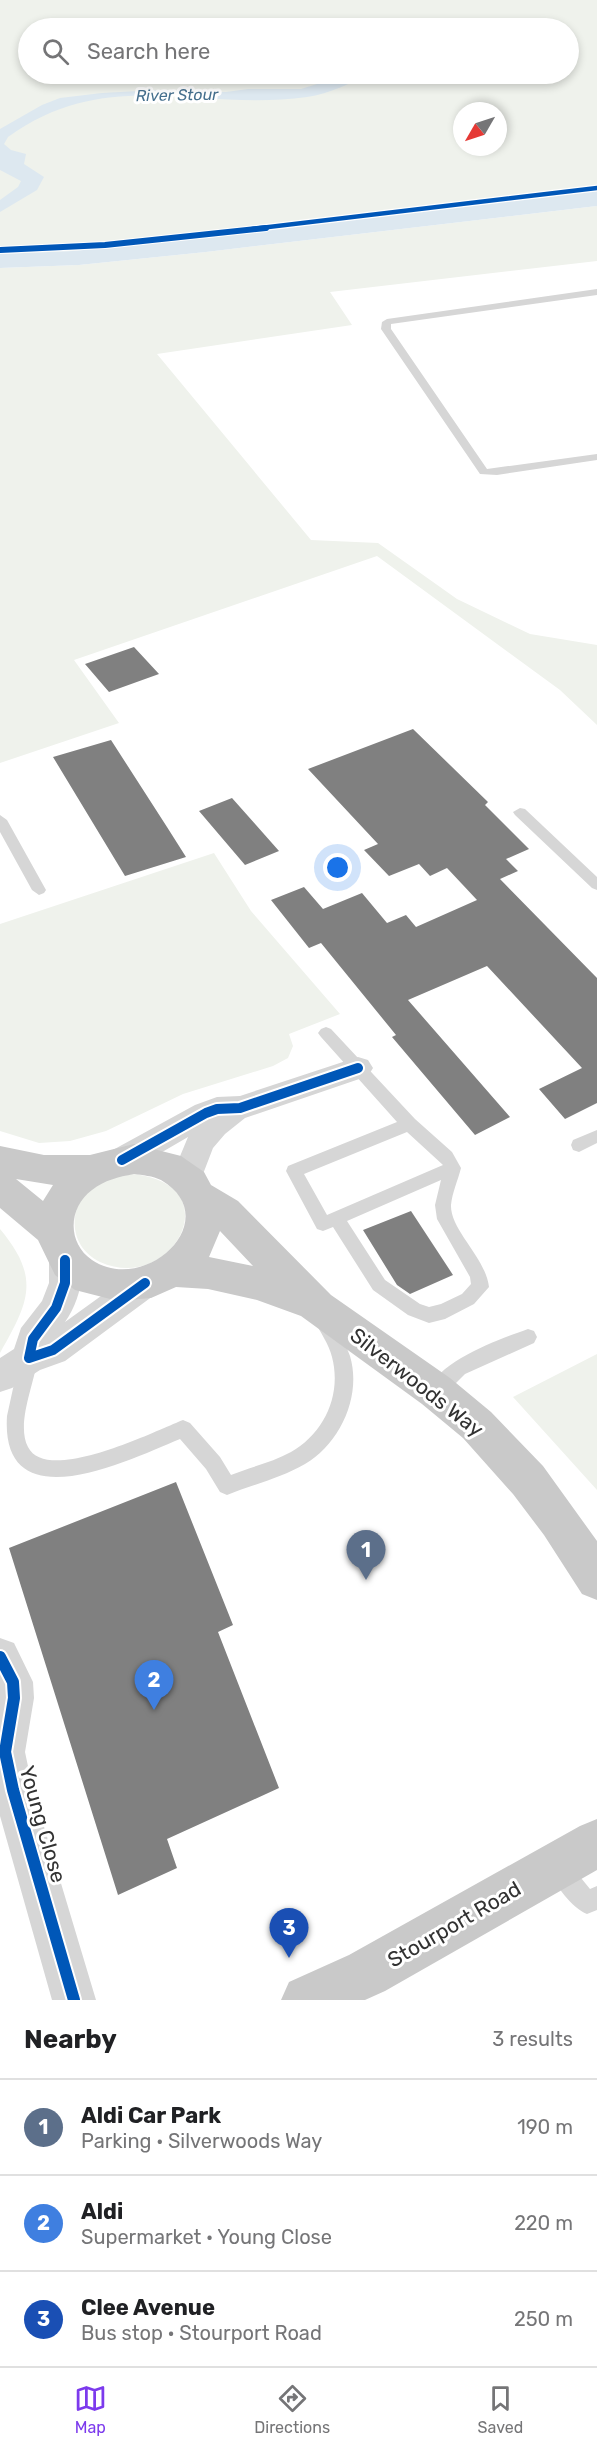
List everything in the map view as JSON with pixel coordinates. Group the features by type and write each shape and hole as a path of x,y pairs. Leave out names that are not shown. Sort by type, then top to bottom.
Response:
{"main road":[{"path":"0,1161 44,1170 158,1162 194,1187 205,1219 200,1242 189,1257 159,1277 131,1285 106,1284 83,1275 60,1246 0,1187"},
{"path":"60,1246 56,1214 63,1197 75,1182 107,1165"},
{"name":"Silverwoods Way","path":"194,1187 225,1212 317,1307 436,1391 477,1425 528,1480 559,1521 597,1579"},
{"name":"Silverwoods Way","path":"159,1277 199,1271 234,1276 274,1288 317,1307"},
{"name":"Stourport Road","path":"308,2000 368,1973 577,1854"}],"street":[{"path":"194,1187 195,1149 203,1136 221,1120 240,1108 358,1068"},
{"path":"107,1165 206,1113 217,1109 240,1108"},
{"path":"29,1358 33,1339 56,1308 65,1283 60,1246"},
{"path":"0,1377 29,1358 53,1350 159,1277"},
{"name":"Young Close","path":"0,1657 13,1682 14,1698 2,1753 74,2000"}],"lane":[{"path":"597,292 387,322 386,329 434,395 484,472 597,457"},
{"path":"520,812 597,885"},
{"path":"0,820 39,890"},
{"path":"326,1033 409,1124 446,1157 453,1168 443,1205 445,1219 479,1276 480,1287 468,1299 445,1311 429,1315 414,1310 379,1285 336,1218"},
{"path":"409,1124 294,1171 323,1224 453,1168"},
{"path":"579,1145 597,1136"},
{"path":"29,1358 27,1378 14,1424 20,1450 29,1464 51,1471 77,1468 183,1429 213,1463 227,1486 295,1459 309,1451 330,1429 337,1414 344,1376 340,1357 317,1307"},
{"path":"436,1391 459,1368 528,1337"},
{"path":"577,1854 587,1903 597,1898"}],"shaded area":[{"path":"0,0 597,0 597,191 73,251 0,254"},
{"path":"597,206 597,261 330,292 352,325 157,354 311,540 378,543 457,599 530,634 597,645 597,725 560,690 377,556 74,660 119,723 0,763 0,268 79,265 206,252"},
{"path":"214,853 251,911 340,1014 289,1034 293,1046 288,1058 273,1066 183,1094 106,1131 70,1141 39,1143 0,1131 0,924"},
{"path":"132,1174 162,1182 179,1196 185,1214 181,1234 169,1251 150,1263 126,1268 100,1262 89,1254 81,1245 76,1234 75,1222 82,1199 90,1190 105,1180"},
{"path":"0,1229 13,1246 21,1262 26,1276 26,1290 18,1319 0,1353"},
{"path":"597,1354 597,1490 513,1397"}],"water":[{"name":"River Stour","path":"317,84 348,84 307,97 267,100 118,97 82,102 45,115 8,137 4,144 11,150 26,154 24,164 44,177 37,190 0,212 0,200 18,187 21,181 0,170 0,129 42,105 60,98 102,93 157,90 226,92 248,89 301,89"},
{"path":"597,191 597,206 206,252 79,265 0,268 0,254 73,251 175,241"}],"building":[{"path":"134,647 159,674 109,692 85,664"},
{"path":"413,729 488,802 485,805 529,849 506,859 518,871 500,879 597,978 597,1103 565,1119 539,1089 582,1068 487,966 408,1000 510,1117 475,1135 392,1037 396,1035 321,943 309,948 271,900 304,887 323,909 362,893 387,923 406,915 416,927 477,900 447,868 430,876 419,864 389,876 364,850 378,844 308,769"},
{"path":"111,740 186,857 125,876 53,757"},
{"path":"232,798 279,851 245,865 199,811"},
{"path":"411,1211 453,1275 410,1294 397,1285 363,1230"},
{"path":"176,1482 233,1625 218,1632 279,1788 167,1839 177,1868 118,1895 9,1548"}],"cycle path":[{"path":"0,250 140,241 597,188"},
{"path":"122,1160 206,1113 217,1109 240,1108 358,1068"},
{"path":"65,1260 65,1283 56,1308 33,1339 29,1358 53,1350 145,1283"},
{"path":"0,1657 13,1682 14,1698 5,1752 13,1790 74,2000"}],"place":[{"name":"Aldi Car Park","path":"366,1580"},
{"name":"Aldi","path":"154,1710"},
{"name":"Clee Avenue","path":"289,1958"}]}
